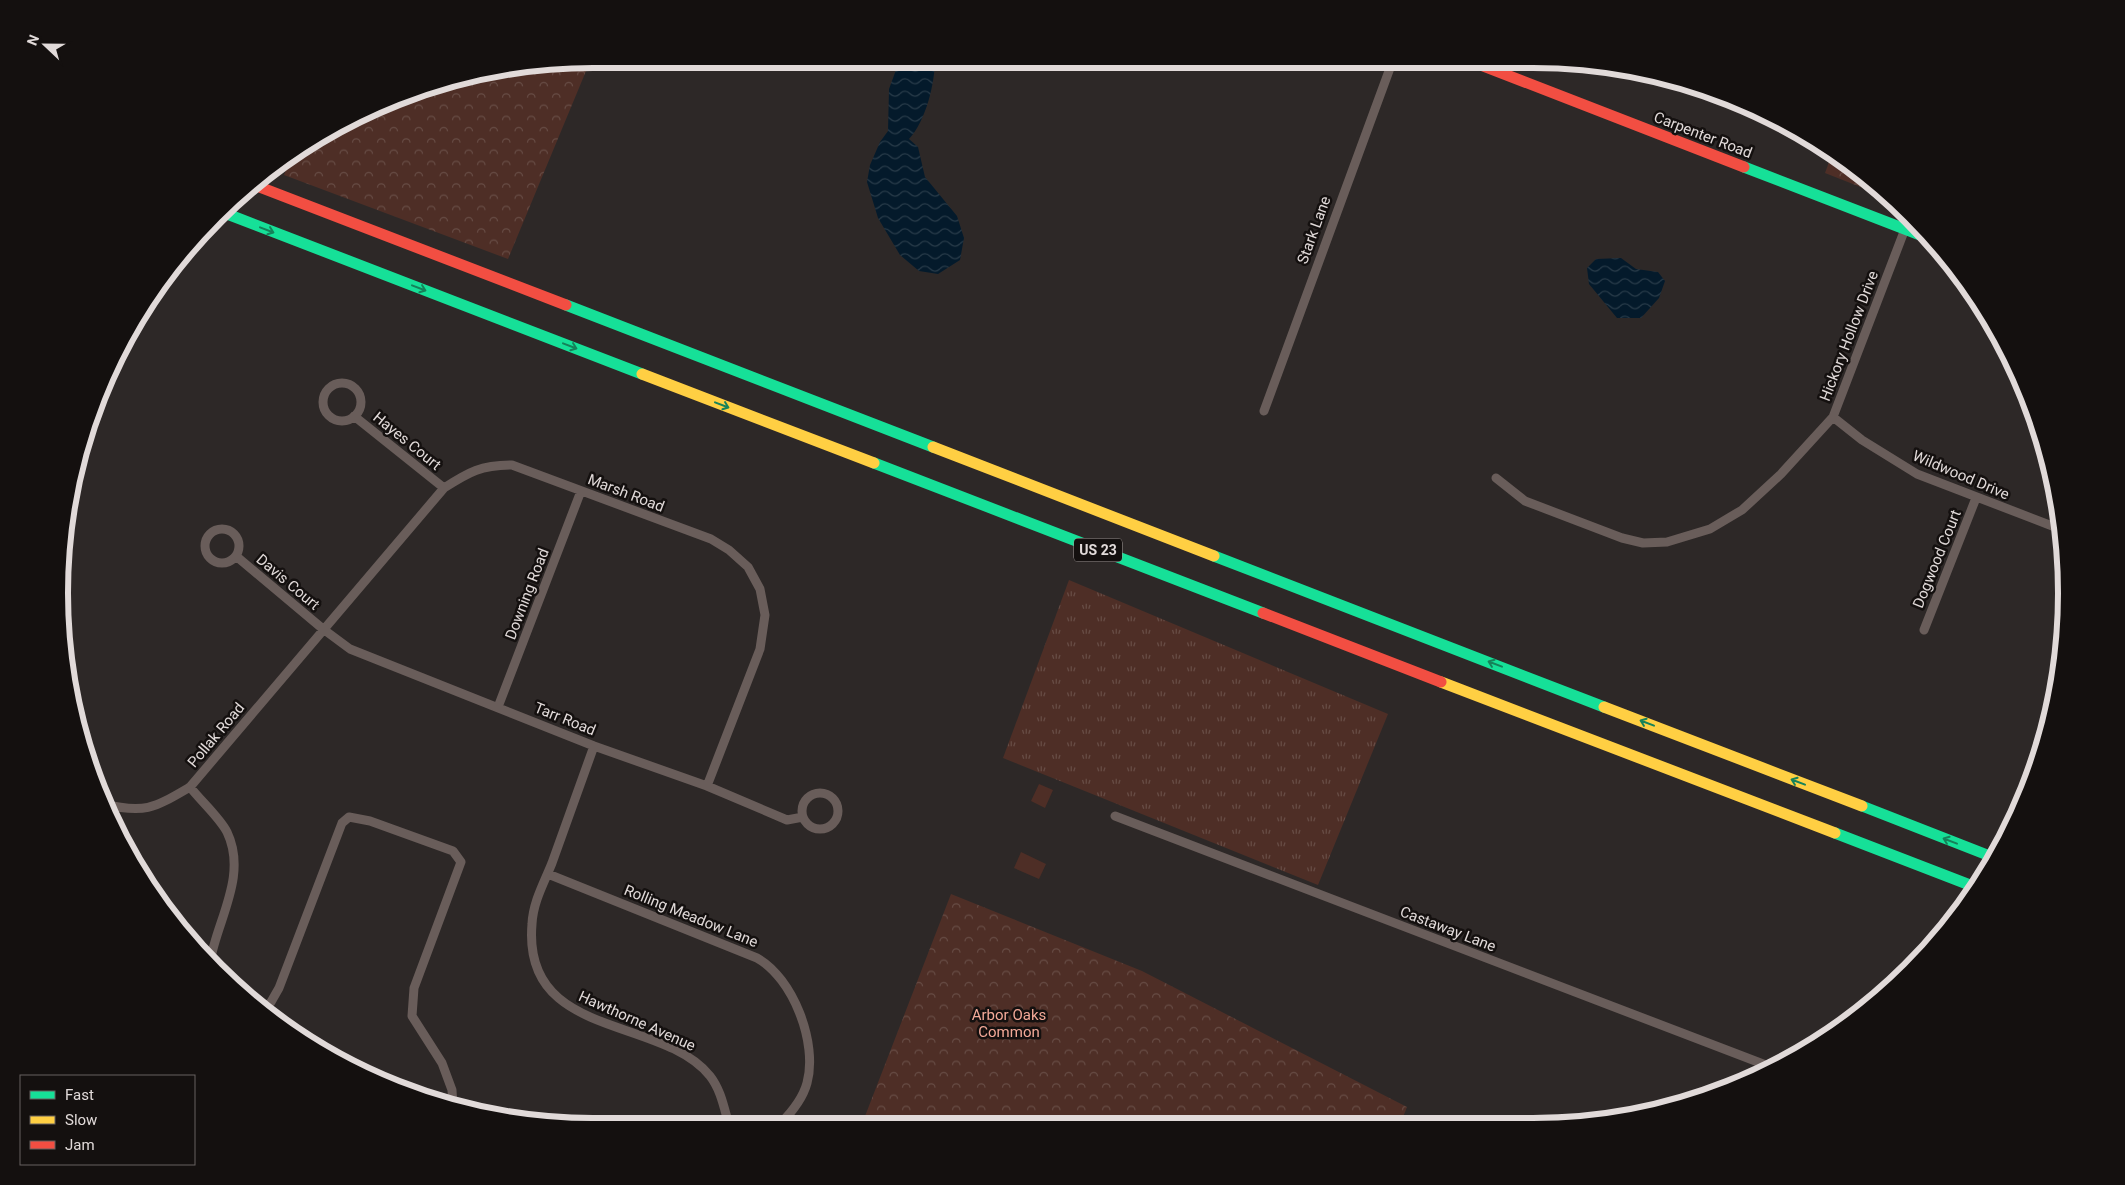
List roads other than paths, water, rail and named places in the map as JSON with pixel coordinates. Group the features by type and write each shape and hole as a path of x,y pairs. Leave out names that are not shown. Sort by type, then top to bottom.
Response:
{"main road":[{"name":"Carpenter Road","path":"1489,68 1915,233"},
{"name":"US 23","path":"260,187 1987,855"},
{"name":"US 23","path":"228,214 1969,885"}],"street":[{"name":"Stark Lane","path":"1264,411 1390,68"},
{"name":"Hickory Hollow Drive","path":"1496,478 1525,501 1622,538 1643,543 1668,542 1710,529 1742,510 1782,474 1833,417 1905,229"},
{"name":"Hayes Court","path":"344,383 350,385 358,393 360,405 354,416 343,421 336,420 326,413 323,401 324,395 332,386 344,383"},
{"name":"Hayes Court","path":"354,416 444,488"},
{"name":"Wildwood Drive","path":"1833,417 1862,440 1917,474 2053,526"},
{"name":"Marsh Road","path":"323,629 444,488 472,470 496,465 512,465 711,540 729,550 748,567 760,589 765,616 760,649 707,786"},
{"name":"Downing Road","path":"498,707 581,490"},
{"name":"Dogwood Court","path":"1924,630 1976,498"},
{"name":"Davis Court","path":"236,556 323,629"},
{"name":"Tarr Road","path":"323,629 350,649 594,746 707,786 787,820 803,817"},
{"name":"Pollak Road","path":"113,806 134,810 158,806 190,787 323,629"},
{"name":"Hawthorne Avenue","path":"594,746 534,908 531,944 536,964 551,990 575,1010 679,1051 691,1058 711,1076 718,1088 727,1118"},
{"path":"190,787 226,831 234,862 230,900 211,954"},
{"path":"815,794 827,794 832,797 838,808 837,820 828,828 815,829 803,817 802,811 806,800 815,794"},
{"name":"Castaway Lane","path":"1115,816 1763,1064"},
{"path":"268,1005 278,988 342,823 349,817 370,821 453,851 460,862 414,988 412,1016 442,1063 452,1090 452,1099"},
{"name":"Rolling Meadow Lane","path":"548,874 757,958 777,974 799,1012 810,1054 806,1085 786,1118"}],"water":[{"path":"897,68 935,68 925,112 909,139 918,147 925,177 957,216 964,238 960,260 938,274 919,271 900,255 878,218 867,182 870,165 880,142 888,131 889,89"},
{"path":"1621,258 1636,269 1658,272 1665,281 1659,298 1641,318 1617,318 1589,284 1587,268 1596,259"}],"park label":[{"name":"Arbor Oaks Common","path":"1009,1024"}]}
